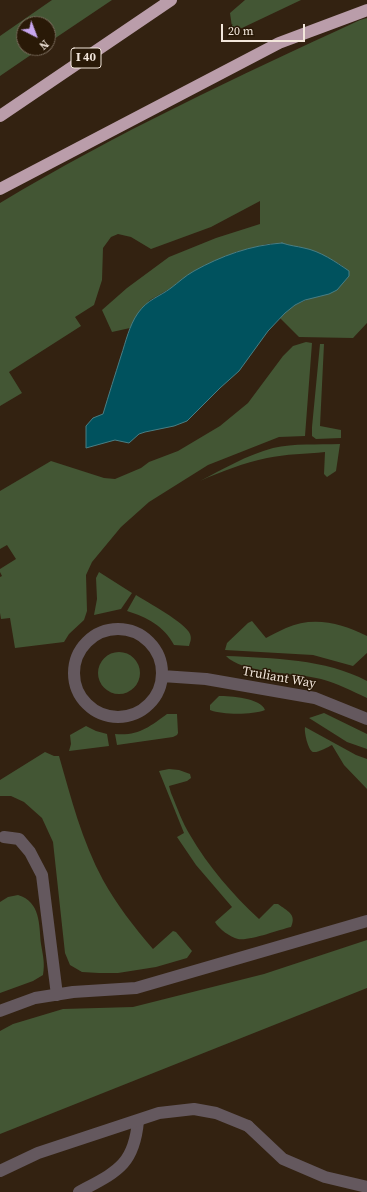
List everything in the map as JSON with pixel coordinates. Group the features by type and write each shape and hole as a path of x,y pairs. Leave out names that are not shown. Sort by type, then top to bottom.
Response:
{"highway":[{"name":"I 40","path":"0,116 171,0"},
{"path":"0,190 279,43 367,10"}],"street":[{"path":"122,628 139,633 151,643 159,656 162,676 158,691 149,704 140,711 126,716 111,716 96,712 89,707 79,695 74,683 74,667 81,647 92,636 107,630 122,628"},
{"name":"Truliant Way","path":"162,676 206,680 315,698 367,719"},
{"path":"4,838 18,839 30,852 42,875 57,995"},
{"path":"0,1011 35,998 136,988 367,921"},
{"path":"0,1171 38,1153 159,1114 194,1109 216,1113 248,1126 283,1159 325,1176 367,1187"},
{"path":"79,1192 115,1172 125,1163 131,1153 136,1137 138,1121"}],"green space":[{"path":"52,0 112,0 56,38 56,16 29,16"},
{"path":"245,0 301,0 242,28 232,27 230,13"},
{"path":"367,18 367,323 353,338 299,337 279,317 295,305 313,297 321,296 348,271 341,265 316,252 282,243 267,244 236,252 194,271 171,288 150,300 138,313 130,328 112,332 102,310 127,288 169,257 216,238 260,224 260,201 211,227 151,249 131,237 118,234 111,237 103,248 102,280 94,305 75,317 81,326 9,372 22,393 0,406 0,203 132,129 314,41"},
{"path":"16,25 16,56 29,56 0,76 0,36"},
{"path":"306,342 312,343 305,436 279,437 208,465 149,502 121,527 92,562 86,575 87,611 84,620 69,634 64,642 15,648 10,618 1,619 0,613 0,577 2,576 0,569 16,559 7,545 0,549 0,491 51,461 104,478 115,479 141,468 149,462 178,451 220,426 248,403 283,356 293,346"},
{"path":"320,344 324,344 320,426 341,430 341,438 316,439 312,436"},
{"path":"340,444 336,471 327,477 324,474 325,452 267,458 250,462 200,481 245,458 273,448 281,446"},
{"path":"99,572 132,593 121,609 94,615 97,599 96,578"},
{"path":"136,595 187,629 191,637 189,646 174,645 160,627 148,619 127,611"},
{"path":"252,621 266,638 296,624 306,622 337,625 357,631 367,636 367,653 353,666 313,655 225,650 227,643"},
{"path":"115,652 123,652 131,655 137,661 140,673 137,685 131,691 123,694 115,694 107,691 101,685 98,677 98,669 101,661 107,655"},
{"path":"226,656 298,661 334,668 367,681 367,698 327,681 311,677 270,672 244,666 233,662"},
{"path":"219,696 252,700 262,706 265,710 253,713 238,714 222,713 210,710 210,705"},
{"path":"324,713 367,734 367,749 347,742 309,718"},
{"path":"167,714 177,714 177,735 173,737 117,745 115,734 131,734 143,730"},
{"path":"86,726 107,734 109,746 69,751 71,744 70,735"},
{"path":"305,727 356,755 367,759 367,789 344,765 332,745 318,752 311,751 305,733"},
{"path":"45,752 54,756 59,756 89,850 103,880 120,907 153,949 173,931 176,932 192,951 187,958 156,967 118,973 82,972 70,965 65,953 53,842 42,818 24,802 11,796 0,796 0,780"},
{"path":"169,769 179,770 190,774 191,778 187,781 169,786 187,830 213,869 239,900 259,919 274,904 278,904 292,916 293,923 291,927 257,937 238,939 228,935 217,925 215,922 232,907 196,865 177,837 184,833 159,771"},
{"path":"18,895 26,898 31,903 37,915 44,960 43,975 33,981 0,993 0,902 8,897"},
{"path":"367,940 367,988 0,1134 0,1031 13,1024 63,1009 133,1007 264,974"}],"water":[{"path":"282,243 310,249 322,254 349,271 349,276 337,290 329,294 305,300 295,305 285,313 268,331 239,371 187,421 174,426 139,434 129,443 115,440 86,448 86,426 93,418 103,414 132,323 142,308 191,273 204,266 236,252 259,246"}]}
